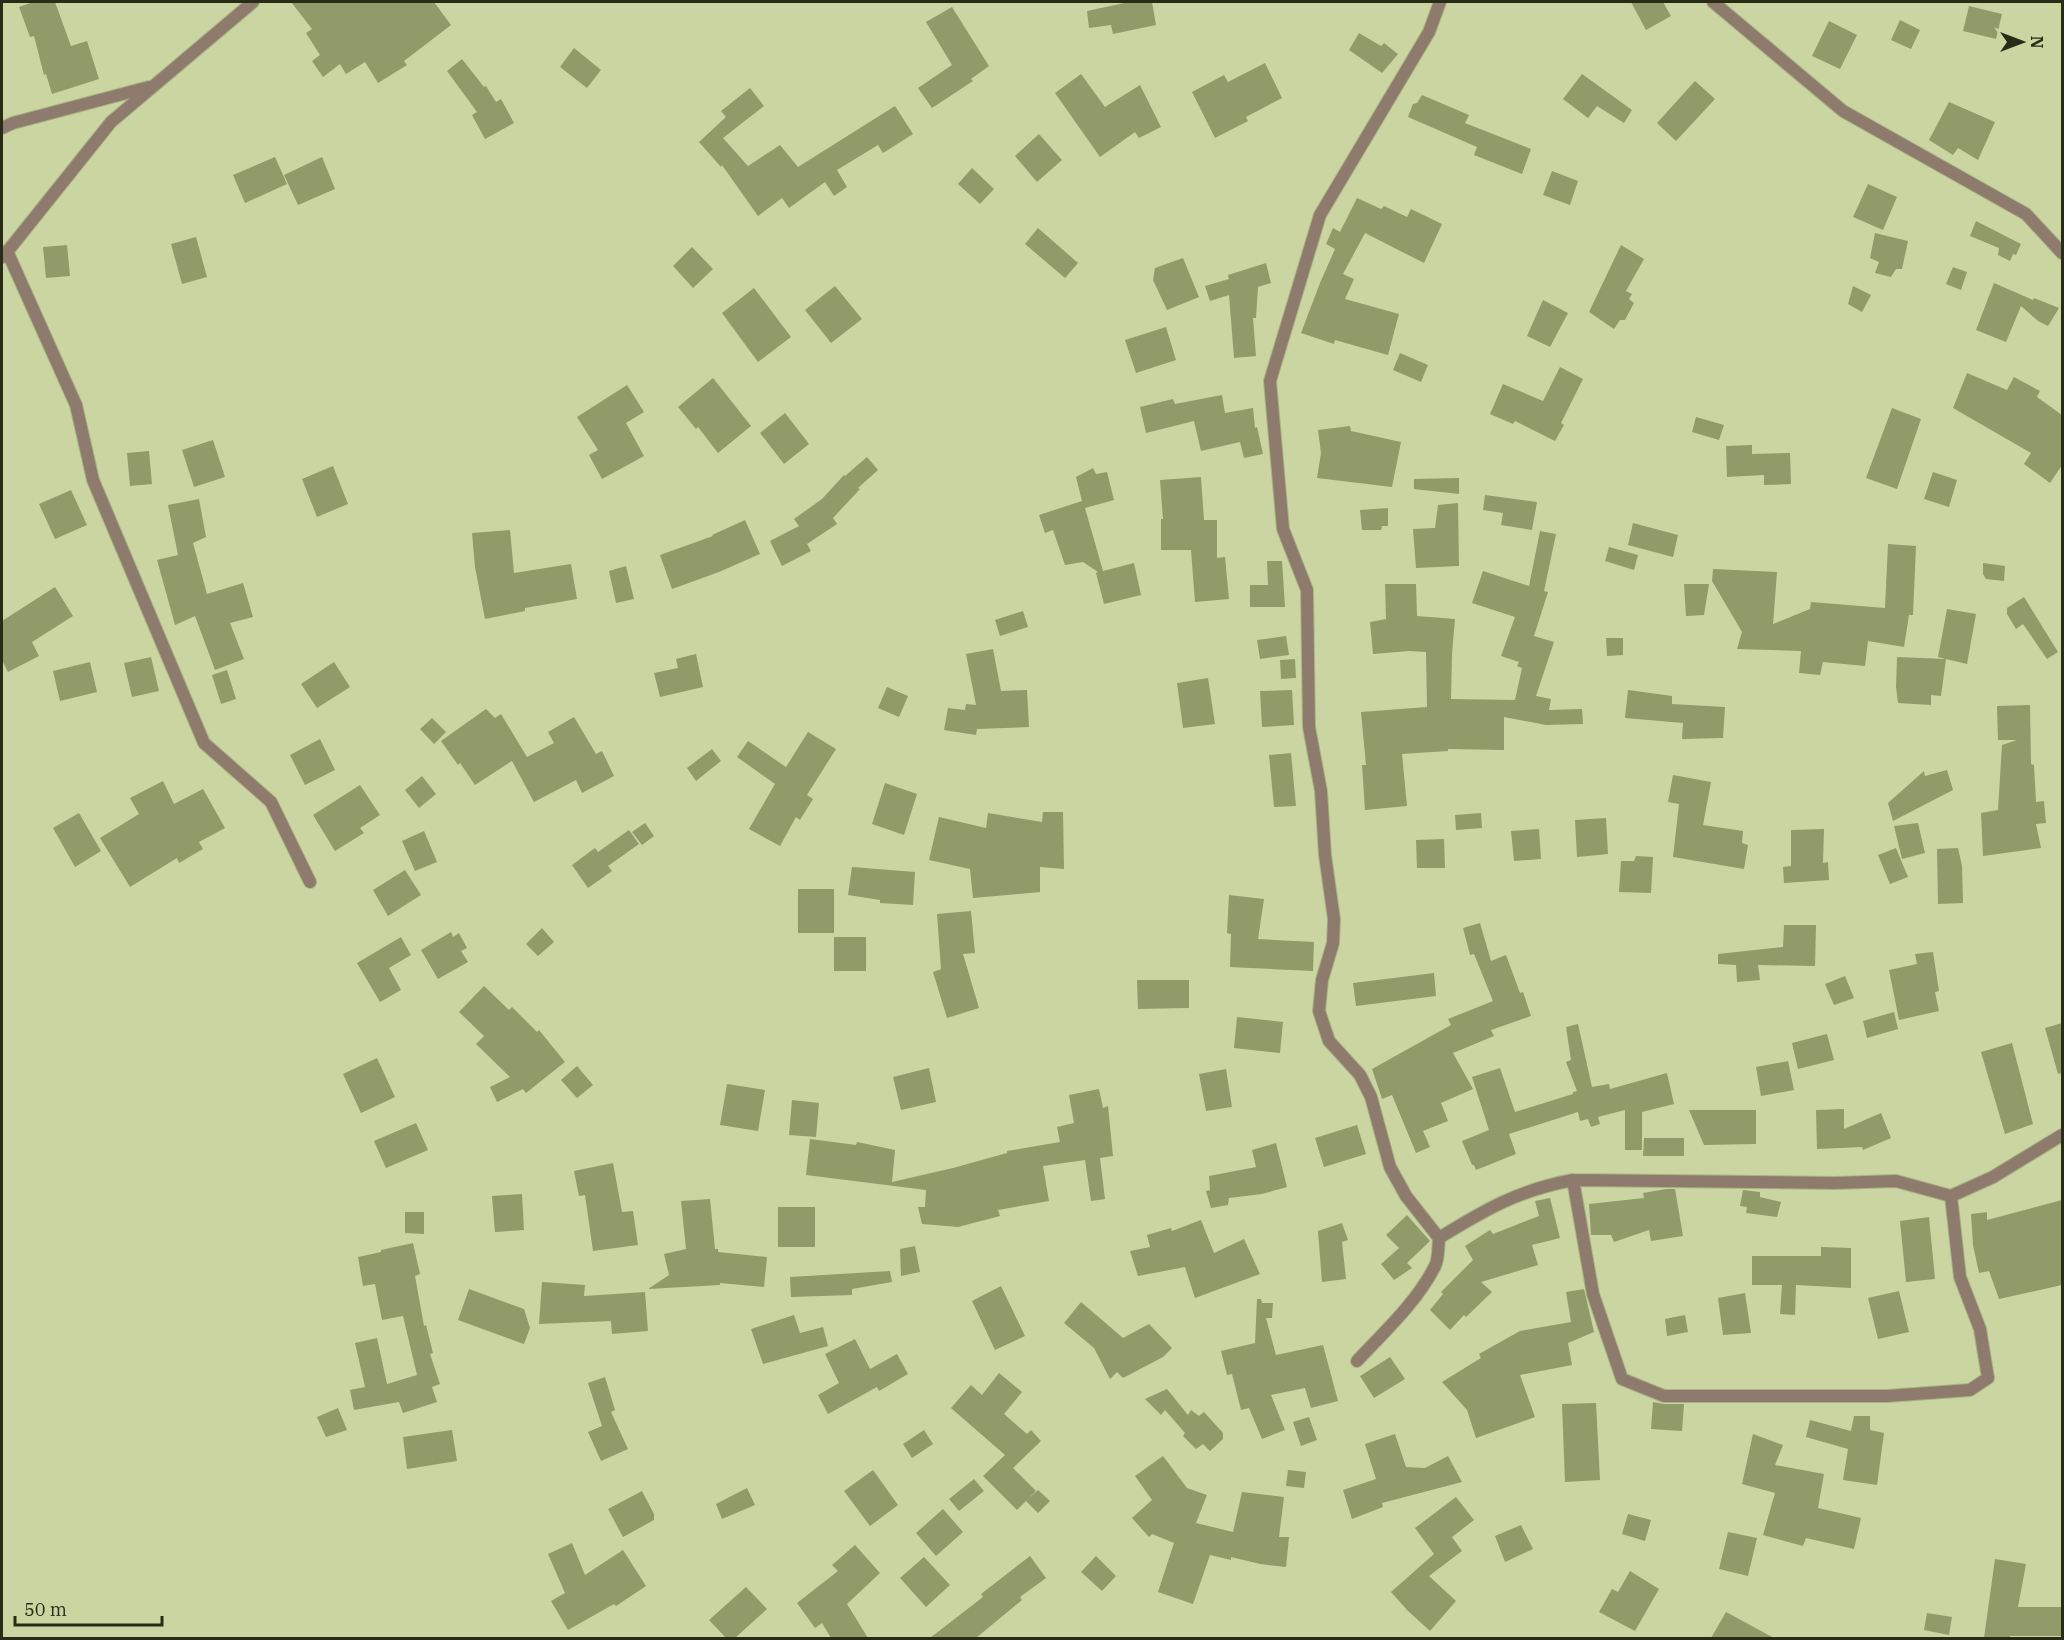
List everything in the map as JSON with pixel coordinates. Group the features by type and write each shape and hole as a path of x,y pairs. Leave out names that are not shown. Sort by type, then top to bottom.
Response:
{"street":[{"path":"253,2 111,122 4,255 76,405 93,480 204,743 271,802 310,882"},
{"path":"1357,1361 1407,1306 1424,1283 1436,1264 1439,1238 1406,1196 1390,1167 1371,1097 1360,1075 1329,1041 1319,1011 1322,980 1333,943 1334,919 1325,855 1321,791 1309,727 1307,590 1283,529 1270,381 1320,215 1429,32 1440,2"},
{"path":"1713,2 1843,111 2026,214 2062,253"},
{"path":"2,128 13,123 153,86"},
{"path":"1439,1238 1512,1197 1545,1185 1573,1180 1896,1181 1951,1196 1993,1177 2062,1135"},
{"path":"1573,1180 1593,1294 1622,1379 1664,1396 1887,1396 1970,1390 1988,1378 1980,1329 1960,1277 1951,1196"}],"building":[{"path":"33,2 55,2 71,46 87,41 99,79 52,94 46,74 44,75 34,36 30,37 19,7"},
{"path":"291,2 434,2 451,25 404,61 407,65 378,83 365,62 346,74 340,64 323,77 312,61 320,55 306,33 312,29"},
{"path":"1129,2 1152,2 1156,25 1113,34 1111,25 1089,28 1087,11"},
{"path":"1631,2 1663,2 1671,16 1646,30"},
{"path":"1969,6 2002,14 1996,39 1963,31"},
{"path":"952,7 989,66 971,79 973,81 932,108 918,88 952,65 926,22"},
{"path":"1900,20 1920,30 1911,49 1891,40"},
{"path":"1829,21 1857,35 1840,69 1812,56"},
{"path":"1359,33 1381,46 1384,43 1398,54 1382,73 1349,50"},
{"path":"574,48 601,70 587,88 560,67"},
{"path":"462,59 484,87 486,86 496,102 501,99 514,123 485,139 472,115 477,112 447,71"},
{"path":"1265,63 1282,98 1246,117 1248,121 1215,138 1192,92 1224,75 1228,82"},
{"path":"1081,74 1105,107 1140,85 1161,127 1139,138 1135,132 1100,157 1055,93"},
{"path":"1582,74 1632,110 1624,123 1597,106 1588,118 1563,99"},
{"path":"1695,81 1715,99 1676,141 1657,123"},
{"path":"750,88 764,106 723,138 748,166 780,145 798,167 895,106 913,134 883,153 878,145 837,170 847,187 834,196 825,182 789,208 782,198 758,216 722,165 721,167 699,142 726,117 721,111"},
{"path":"1422,95 1469,115 1465,123 1531,149 1522,174 1474,155 1477,147 1408,117 1413,104 1417,103"},
{"path":"1949,102 1995,122 1978,160 1958,148 1953,155 1929,140"},
{"path":"1039,134 1062,160 1037,182 1015,156"},
{"path":"275,157 287,184 245,203 233,175"},
{"path":"322,157 335,189 298,205 284,175"},
{"path":"972,168 994,189 980,204 958,184"},
{"path":"1552,171 1578,181 1570,205 1543,195"},
{"path":"1868,184 1897,197 1883,230 1853,217"},
{"path":"1357,198 1381,209 1384,206 1407,217 1411,209 1442,224 1424,263 1365,233 1343,274 1354,279 1345,299 1399,314 1388,355 1335,340 1334,344 1301,333 1335,249 1326,244 1333,228 1340,232"},
{"path":"1976,221 2021,244 2010,261 1998,255 1999,248 1970,236"},
{"path":"1038,228 1078,263 1065,278 1025,244"},
{"path":"1875,233 1908,241 1902,269 1896,269 1891,277 1875,273 1879,262 1870,258"},
{"path":"196,237 207,277 182,284 171,244"},
{"path":"67,245 70,276 46,278 43,247"},
{"path":"1621,245 1644,259 1626,291 1632,294 1629,299 1634,303 1625,320 1620,320 1614,329 1589,312"},
{"path":"692,247 713,269 693,288 673,266"},
{"path":"1183,258 1199,297 1167,310 1153,280 1155,268"},
{"path":"1266,263 1271,283 1258,287 1256,318 1253,318 1256,356 1234,358 1229,295 1210,301 1205,286 1229,279 1228,275"},
{"path":"1953,267 1967,272 1961,290 1946,284"},
{"path":"1994,283 2033,300 2034,298 2059,308 2048,326 2038,321 2021,306 2006,342 1976,330"},
{"path":"835,286 862,319 831,343 805,310"},
{"path":"1853,286 1871,295 1862,312 1848,304"},
{"path":"754,288 791,337 758,362 722,313"},
{"path":"1543,300 1568,313 1550,347 1527,336"},
{"path":"1166,327 1176,360 1136,373 1125,340"},
{"path":"1400,353 1428,365 1421,382 1393,370"},
{"path":"1560,367 1583,379 1561,423 1564,425 1555,441 1515,421 1513,424 1490,414 1503,384 1543,401"},
{"path":"1967,373 2007,390 2014,377 2040,391 2037,397 2062,415 2062,465 2050,483 2024,464 2031,453 1953,408"},
{"path":"713,378 751,426 718,453 698,427 696,429 678,407"},
{"path":"627,385 644,412 626,423 644,456 602,479 589,455 598,450 577,417"},
{"path":"1222,395 1225,413 1253,408 1255,428 1257,427 1263,454 1244,458 1240,442 1201,451 1194,421 1146,433 1140,407 1173,399 1175,404"},
{"path":"1892,408 1921,419 1897,489 1866,478"},
{"path":"785,413 809,444 784,464 760,433"},
{"path":"1696,417 1724,425 1719,440 1692,432"},
{"path":"1350,426 1351,431 1401,442 1392,487 1317,478 1321,453 1318,430"},
{"path":"213,440 225,477 194,487 182,450"},
{"path":"1752,445 1752,454 1790,453 1791,484 1764,485 1764,475 1727,477 1726,446"},
{"path":"149,451 152,484 130,486 127,453"},
{"path":"867,457 878,470 858,488 860,489 833,518 837,524 807,544 811,551 782,566 770,541 799,526 794,519 822,499 844,475"},
{"path":"333,466 348,504 317,517 302,479"},
{"path":"1093,468 1096,474 1107,472 1114,500 1085,508 1103,571 1134,563 1141,595 1104,604 1096,573 1098,572 1083,562 1065,565 1053,530 1045,533 1039,515 1082,501 1076,477"},
{"path":"1933,472 1957,480 1949,507 1924,499"},
{"path":"1201,477 1204,520 1217,520 1217,558 1225,557 1229,599 1195,602 1191,550 1161,550 1161,519 1163,519 1160,480"},
{"path":"1459,478 1459,494 1414,489 1414,479"},
{"path":"71,490 87,525 55,539 39,504"},
{"path":"1485,495 1537,502 1532,530 1501,525 1503,513 1483,510"},
{"path":"199,499 206,537 193,543 207,594 243,583 253,617 230,623 244,659 215,670 195,616 175,625 157,560 178,555 168,505"},
{"path":"1458,503 1459,566 1416,568 1413,529 1435,528 1438,505"},
{"path":"1388,508 1388,526 1382,526 1381,530 1362,530 1360,510"},
{"path":"745,520 760,554 672,589 660,555 713,536"},
{"path":"1633,523 1678,535 1673,557 1628,545"},
{"path":"510,530 514,573 571,564 577,599 525,608 525,611 485,619 475,567 472,533"},
{"path":"1540,531 1556,534 1544,591 1548,592 1534,636 1554,642 1536,696 1551,699 1549,710 1582,709 1583,724 1546,725 1504,717 1504,750 1448,749 1448,751 1402,754 1407,806 1365,810 1362,765 1366,765 1361,712 1427,707 1426,652 1373,654 1370,622 1386,619 1385,584 1416,584 1417,616 1455,619 1451,699 1515,700 1522,668 1517,666 1519,662 1501,656 1515,617 1472,603 1483,571 1529,586"},
{"path":"1888,544 1916,546 1913,615 1909,615 1904,647 1868,641 1865,666 1823,662 1820,675 1799,673 1801,651 1737,649 1742,632 1712,581 1713,569 1777,572 1773,624 1810,609 1811,602 1885,608"},
{"path":"1609,547 1638,555 1634,570 1605,561"},
{"path":"1267,561 1282,561 1285,607 1250,607 1250,585 1268,585"},
{"path":"1983,563 2005,566 2004,581 1986,579 1983,574"},
{"path":"626,566 634,599 616,603 609,571"},
{"path":"1684,584 1709,584 1704,615 1686,616"},
{"path":"55,587 73,616 32,642 39,656 8,672 2,660 2,621"},
{"path":"2024,597 2058,652 2047,659 2023,624 2016,629 2007,614 2007,608"},
{"path":"1947,609 1976,614 1967,664 1938,657"},
{"path":"1023,611 1028,627 1000,636 995,620"},
{"path":"1286,636 1289,655 1260,659 1257,640"},
{"path":"1606,638 1623,638 1623,655 1607,656"},
{"path":"993,649 1001,691 1027,690 1029,727 977,729 976,735 944,730 948,708 965,710 966,704 976,705 966,654"},
{"path":"696,654 703,687 660,697 654,673 678,668 676,659"},
{"path":"151,657 159,691 132,697 124,663"},
{"path":"1897,657 1946,659 1941,696 1931,695 1931,705 1898,703"},
{"path":"1295,659 1296,678 1281,679 1280,660"},
{"path":"90,662 97,692 60,701 53,671"},
{"path":"334,662 350,687 317,708 301,684"},
{"path":"227,670 236,699 221,704 212,675"},
{"path":"1208,678 1215,724 1183,728 1177,683"},
{"path":"887,687 908,696 899,717 878,708"},
{"path":"1292,690 1294,725 1262,727 1260,691"},
{"path":"1628,690 1672,696 1672,704 1725,707 1723,738 1682,739 1683,723 1625,718"},
{"path":"2030,705 2031,764 2034,765 2036,802 2044,801 2046,823 2036,824 2041,848 1983,856 1981,813 1998,810 2002,745 2017,740 1998,740 1997,706"},
{"path":"486,709 495,718 501,714 527,757 554,743 548,732 574,717 596,754 602,751 614,776 582,793 576,780 534,802 512,761 475,785 441,741"},
{"path":"432,718 446,732 434,744 420,729"},
{"path":"808,732 836,749 807,795 813,799 800,820 796,817 780,846 749,829 775,784 737,757 748,741 786,767"},
{"path":"320,739 335,770 305,785 290,755"},
{"path":"712,749 721,761 696,781 687,768"},
{"path":"1291,753 1296,806 1274,807 1269,755"},
{"path":"1947,770 1953,790 1893,821 1888,803 1924,771 1925,776"},
{"path":"1673,775 1711,782 1703,825 1743,831 1742,843 1748,845 1744,869 1673,857 1679,804 1668,802"},
{"path":"422,776 436,794 419,808 405,790"},
{"path":"163,781 174,804 203,789 225,828 199,842 203,849 179,863 177,858 130,887 100,838 139,814 130,798"},
{"path":"885,783 917,794 904,835 872,824"},
{"path":"360,785 380,815 360,828 364,833 335,851 313,815"},
{"path":"1043,812 1063,812 1064,869 1040,867 1040,892 973,898 970,869 929,860 939,817 986,828 988,813 1042,822"},
{"path":"79,813 101,851 75,867 53,828"},
{"path":"1481,813 1482,828 1456,830 1455,815"},
{"path":"1606,818 1608,854 1577,857 1575,820"},
{"path":"645,823 654,836 642,845 632,832"},
{"path":"1918,823 1925,853 1902,859 1894,826"},
{"path":"1539,829 1541,859 1514,861 1511,831"},
{"path":"1824,829 1823,863 1828,862 1829,880 1784,883 1783,867 1791,866 1791,830"},
{"path":"629,830 639,844 608,866 612,871 588,888 572,865 595,848 598,852"},
{"path":"424,831 437,862 415,871 402,841"},
{"path":"1444,839 1445,868 1417,868 1416,840"},
{"path":"1896,848 1908,877 1890,884 1878,855"},
{"path":"1958,848 1962,866 1963,903 1938,904 1937,849"},
{"path":"1636,856 1653,857 1651,893 1619,892 1621,861 1634,861"},
{"path":"852,867 915,872 913,905 880,903 880,900 848,895"},
{"path":"405,870 421,895 388,916 373,890"},
{"path":"798,889 834,889 834,933 798,933"},
{"path":"1229,895 1264,899 1258,939 1314,942 1313,971 1230,967 1231,934 1227,933"},
{"path":"971,911 975,953 963,954 979,1008 947,1018 933,972 941,969 937,914"},
{"path":"1480,923 1491,961 1506,955 1531,1016 1491,1030 1494,1036 1453,1053 1473,1089 1441,1103 1448,1121 1423,1131 1430,1147 1416,1153 1392,1095 1382,1099 1372,1069 1451,1025 1448,1019 1493,1001 1474,954 1470,955 1463,928"},
{"path":"1784,925 1816,925 1815,966 1758,965 1760,980 1737,982 1736,965 1718,964 1718,954 1783,947"},
{"path":"542,928 554,942 538,956 526,944"},
{"path":"451,932 453,937 459,933 467,948 461,951 468,962 438,979 421,950"},
{"path":"401,937 411,955 389,968 401,990 380,1002 357,963"},
{"path":"834,937 866,937 866,971 834,971"},
{"path":"1933,952 1939,991 1935,992 1939,1011 1899,1020 1889,970 1917,964 1915,954"},
{"path":"1434,973 1436,996 1356,1006 1353,983"},
{"path":"1845,976 1854,998 1834,1005 1825,984"},
{"path":"1137,980 1189,980 1189,1008 1138,1009"},
{"path":"484,986 509,1010 512,1007 537,1032 539,1030 565,1062 526,1093 523,1089 497,1102 490,1087 510,1077 476,1044 484,1036 459,1012"},
{"path":"1894,1012 1898,1029 1867,1038 1863,1021"},
{"path":"1237,1017 1283,1022 1280,1053 1234,1048"},
{"path":"2062,1023 2062,1073 2058,1074 2045,1028"},
{"path":"1578,1024 1592,1087 1609,1084 1610,1089 1667,1073 1674,1104 1642,1112 1642,1150 1625,1150 1625,1110 1598,1117 1600,1124 1591,1127 1588,1119 1580,1121 1578,1112 1509,1134 1516,1154 1476,1170 1462,1141 1489,1130 1472,1077 1500,1068 1515,1112 1573,1094 1577,1091 1566,1062 1571,1060 1566,1027"},
{"path":"1827,1034 1834,1060 1798,1069 1792,1043"},
{"path":"2012,1043 2033,1124 2005,1134 1981,1052"},
{"path":"377,1058 395,1097 361,1113 343,1074"},
{"path":"1788,1061 1794,1090 1761,1096 1756,1067"},
{"path":"577,1066 593,1085 577,1098 561,1080"},
{"path":"929,1068 936,1102 901,1110 893,1077"},
{"path":"1226,1069 1232,1107 1206,1111 1199,1074"},
{"path":"727,1084 765,1090 758,1131 720,1125"},
{"path":"1099,1089 1103,1108 1108,1106 1113,1156 1100,1158 1105,1199 1091,1201 1085,1160 1043,1166 1049,1201 998,1210 1000,1216 958,1227 922,1224 918,1207 925,1207 926,1190 806,1175 810,1139 856,1145 857,1142 895,1150 892,1182 953,1168 1007,1153 1007,1151 1060,1142 1057,1127 1074,1123 1069,1095"},
{"path":"792,1100 819,1103 816,1137 789,1135"},
{"path":"1844,1109 1844,1129 1881,1113 1891,1138 1863,1150 1862,1147 1817,1149 1816,1110"},
{"path":"1689,1110 1756,1110 1756,1144 1704,1145"},
{"path":"416,1123 428,1150 386,1168 374,1141"},
{"path":"1357,1125 1366,1154 1324,1167 1315,1138"},
{"path":"1644,1138 1684,1138 1684,1156 1643,1156"},
{"path":"1276,1143 1287,1187 1262,1194 1229,1198 1228,1205 1211,1208 1206,1191 1210,1190 1209,1176 1256,1167 1252,1150"},
{"path":"613,1163 622,1212 633,1211 638,1245 593,1251 585,1195 579,1196 574,1171"},
{"path":"1675,1189 1683,1236 1651,1241 1649,1230 1614,1242 1611,1235 1591,1235 1589,1204 1644,1198 1643,1193"},
{"path":"1743,1190 1760,1192 1760,1197 1781,1202 1777,1217 1746,1213 1747,1207 1740,1206"},
{"path":"522,1194 524,1230 495,1232 492,1196"},
{"path":"1550,1198 1560,1238 1532,1245 1538,1265 1481,1282 1492,1292 1450,1330 1430,1310 1443,1294 1441,1292 1473,1260 1465,1246 1490,1230 1493,1234 1539,1216 1535,1201"},
{"path":"710,1199 715,1249 718,1249 718,1252 767,1257 764,1287 720,1283 720,1285 648,1289 669,1275 664,1254 686,1249 681,1201"},
{"path":"2062,1200 2062,1285 1999,1299 1989,1271 1979,1273 1973,1245 1971,1214 1987,1212 1987,1220"},
{"path":"778,1207 815,1207 815,1247 778,1247"},
{"path":"405,1212 424,1212 424,1234 405,1233"},
{"path":"1407,1215 1430,1241 1407,1263 1412,1268 1394,1280 1381,1264 1399,1248 1386,1235"},
{"path":"1929,1217 1935,1279 1906,1282 1900,1221"},
{"path":"1201,1220 1214,1253 1244,1239 1260,1274 1195,1298 1185,1267 1138,1276 1130,1251 1150,1247 1147,1235 1171,1228 1172,1231"},
{"path":"1342,1223 1348,1240 1342,1242 1346,1279 1322,1282 1318,1231"},
{"path":"413,1243 420,1274 415,1276 424,1326 426,1325 433,1353 430,1354 440,1384 432,1387 437,1402 403,1413 399,1402 354,1410 350,1390 365,1387 355,1343 377,1338 387,1384 417,1375 403,1316 382,1320 375,1284 363,1286 358,1257"},
{"path":"915,1246 920,1272 901,1276 900,1249"},
{"path":"1821,1247 1851,1248 1851,1288 1796,1285 1795,1315 1780,1314 1782,1285 1752,1285 1752,1256 1821,1256"},
{"path":"890,1271 892,1282 852,1289 852,1295 791,1297 790,1277"},
{"path":"542,1282 585,1285 584,1296 645,1292 648,1331 612,1334 611,1321 539,1324"},
{"path":"1001,1286 1025,1336 995,1350 972,1301"},
{"path":"469,1289 524,1309 530,1328 524,1344 458,1320"},
{"path":"1584,1289 1594,1332 1568,1343 1572,1365 1520,1375 1535,1417 1476,1438 1467,1410 1442,1382 1481,1358 1479,1354 1520,1331 1571,1322 1566,1292"},
{"path":"1899,1291 1909,1332 1878,1339 1868,1298"},
{"path":"1745,1293 1751,1333 1723,1335 1718,1298"},
{"path":"1257,1299 1261,1299 1262,1303 1273,1303 1272,1318 1266,1318 1276,1355 1323,1345 1338,1401 1311,1408 1305,1388 1271,1395 1285,1430 1262,1439 1249,1408 1241,1410 1232,1374 1227,1375 1221,1351 1255,1343"},
{"path":"1081,1302 1123,1338 1149,1324 1172,1348 1163,1357 1123,1378 1117,1372 1110,1379 1094,1348 1064,1323"},
{"path":"794,1315 800,1333 823,1327 828,1346 763,1364 751,1329"},
{"path":"1685,1315 1688,1332 1667,1336 1665,1319"},
{"path":"855,1339 870,1369 897,1354 908,1374 879,1391 877,1387 828,1414 818,1395 839,1383 825,1354"},
{"path":"1390,1357 1405,1379 1374,1398 1360,1376"},
{"path":"999,1373 1022,1392 1004,1414 1027,1434 1031,1430 1041,1441 1013,1468 1036,1491 1017,1510 983,1476 1005,1455 951,1408 971,1385 982,1395"},
{"path":"605,1377 615,1410 611,1412 628,1449 601,1461 588,1432 602,1426 588,1383"},
{"path":"1167,1389 1188,1415 1191,1410 1199,1416 1204,1412 1223,1433 1223,1439 1210,1451 1203,1444 1196,1449 1183,1436 1185,1433 1165,1410 1161,1415 1145,1399"},
{"path":"1653,1402 1684,1404 1682,1431 1651,1429"},
{"path":"1596,1403 1600,1480 1565,1482 1562,1404"},
{"path":"338,1408 347,1430 326,1437 317,1417"},
{"path":"1854,1416 1870,1416 1870,1430 1884,1433 1877,1485 1843,1480 1848,1449 1806,1437 1810,1420 1851,1431"},
{"path":"1309,1417 1317,1440 1301,1446 1293,1422"},
{"path":"452,1430 457,1461 407,1469 403,1437"},
{"path":"924,1430 933,1444 912,1458 903,1444"},
{"path":"1395,1434 1406,1467 1425,1468 1448,1456 1462,1482 1382,1503 1383,1507 1352,1519 1343,1490 1376,1479 1365,1444"},
{"path":"1753,1434 1783,1445 1775,1465 1824,1474 1818,1508 1861,1518 1854,1549 1806,1538 1803,1546 1763,1535 1775,1493 1742,1484"},
{"path":"1163,1456 1187,1488 1207,1495 1196,1523 1233,1532 1242,1492 1284,1497 1279,1537 1289,1537 1286,1567 1210,1555 1193,1604 1158,1592 1174,1543 1152,1534 1149,1537 1132,1518 1152,1500 1135,1476"},
{"path":"873,1470 898,1505 870,1526 844,1491"},
{"path":"1288,1470 1306,1472 1304,1488 1286,1486"},
{"path":"974,1479 984,1491 959,1511 949,1499"},
{"path":"747,1488 755,1505 722,1519 716,1504"},
{"path":"1038,1490 1050,1501 1038,1513 1026,1501"},
{"path":"642,1491 654,1514 654,1520 623,1537 608,1509"},
{"path":"1456,1497 1474,1520 1452,1537 1462,1551 1429,1576 1456,1601 1430,1631 1391,1592 1434,1554 1415,1528"},
{"path":"943,1509 963,1532 936,1556 916,1533"},
{"path":"1628,1514 1651,1520 1645,1541 1622,1534"},
{"path":"1521,1525 1533,1549 1505,1562 1495,1536"},
{"path":"1728,1532 1757,1538 1748,1576 1719,1569"},
{"path":"572,1543 585,1575 623,1550 646,1586 616,1606 614,1604 568,1630 551,1601 565,1593 548,1554"},
{"path":"855,1545 880,1573 847,1604 868,1638 831,1638 822,1623 815,1628 797,1603 838,1571 832,1565"},
{"path":"1030,1556 1046,1578 1020,1597 1022,1600 976,1638 930,1638 983,1597 981,1594"},
{"path":"1096,1556 1116,1576 1102,1591 1081,1572"},
{"path":"924,1557 950,1585 926,1607 900,1578"},
{"path":"1995,1559 2026,1564 2018,1607 2062,1607 2062,1636 1984,1638"},
{"path":"1630,1571 1659,1589 1635,1631 1599,1612 1612,1589 1618,1592"},
{"path":"746,1587 767,1609 735,1638 726,1638 709,1620"},
{"path":"1726,1612 1774,1638 1711,1638"},
{"path":"1927,1613 1952,1617 1949,1635 1924,1630"}]}
